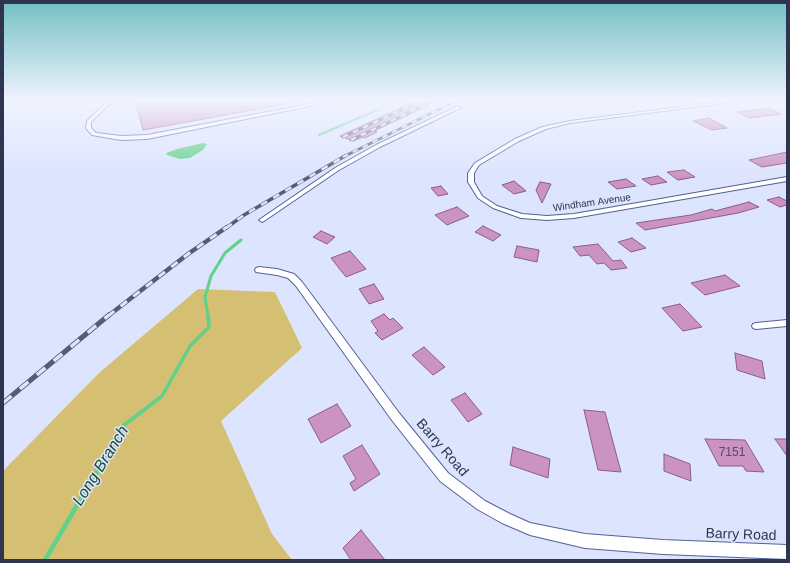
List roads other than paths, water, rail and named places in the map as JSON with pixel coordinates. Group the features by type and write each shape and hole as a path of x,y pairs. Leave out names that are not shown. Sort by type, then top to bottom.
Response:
{"street":[{"path":"89,126 88,128 94,134 128,139 158,136 207,126"},
{"path":"262,220 337,169 378,146 421,126"},
{"name":"Windham Avenue","path":"551,126 517,140 477,164 471,173 471,182 480,197 495,207 521,216 547,218 581,214 787,179"},
{"name":"Barry Road","path":"259,270 277,272 291,276 299,284 425,455 444,478 481,505 506,519 530,529 585,541 663,547 787,552"},
{"path":"756,326 787,323"}],"waterway":[{"name":"Long Branch","path":"319,135 339,126"},
{"name":"Long Branch","path":"208,316 205,297 211,276 225,253 241,240"},
{"name":"Long Branch","path":"124,425 162,396 190,346 209,327 208,315"},
{"name":"Long Branch","path":"45,560 124,425"}],"railway":[{"path":"343,137 366,126"},
{"path":"351,140 380,126"},
{"path":"345,156 405,126"},
{"path":"226,228 244,215 345,156"},
{"path":"108,316 188,254 227,227"},
{"path":"3,403 109,315"}]}
